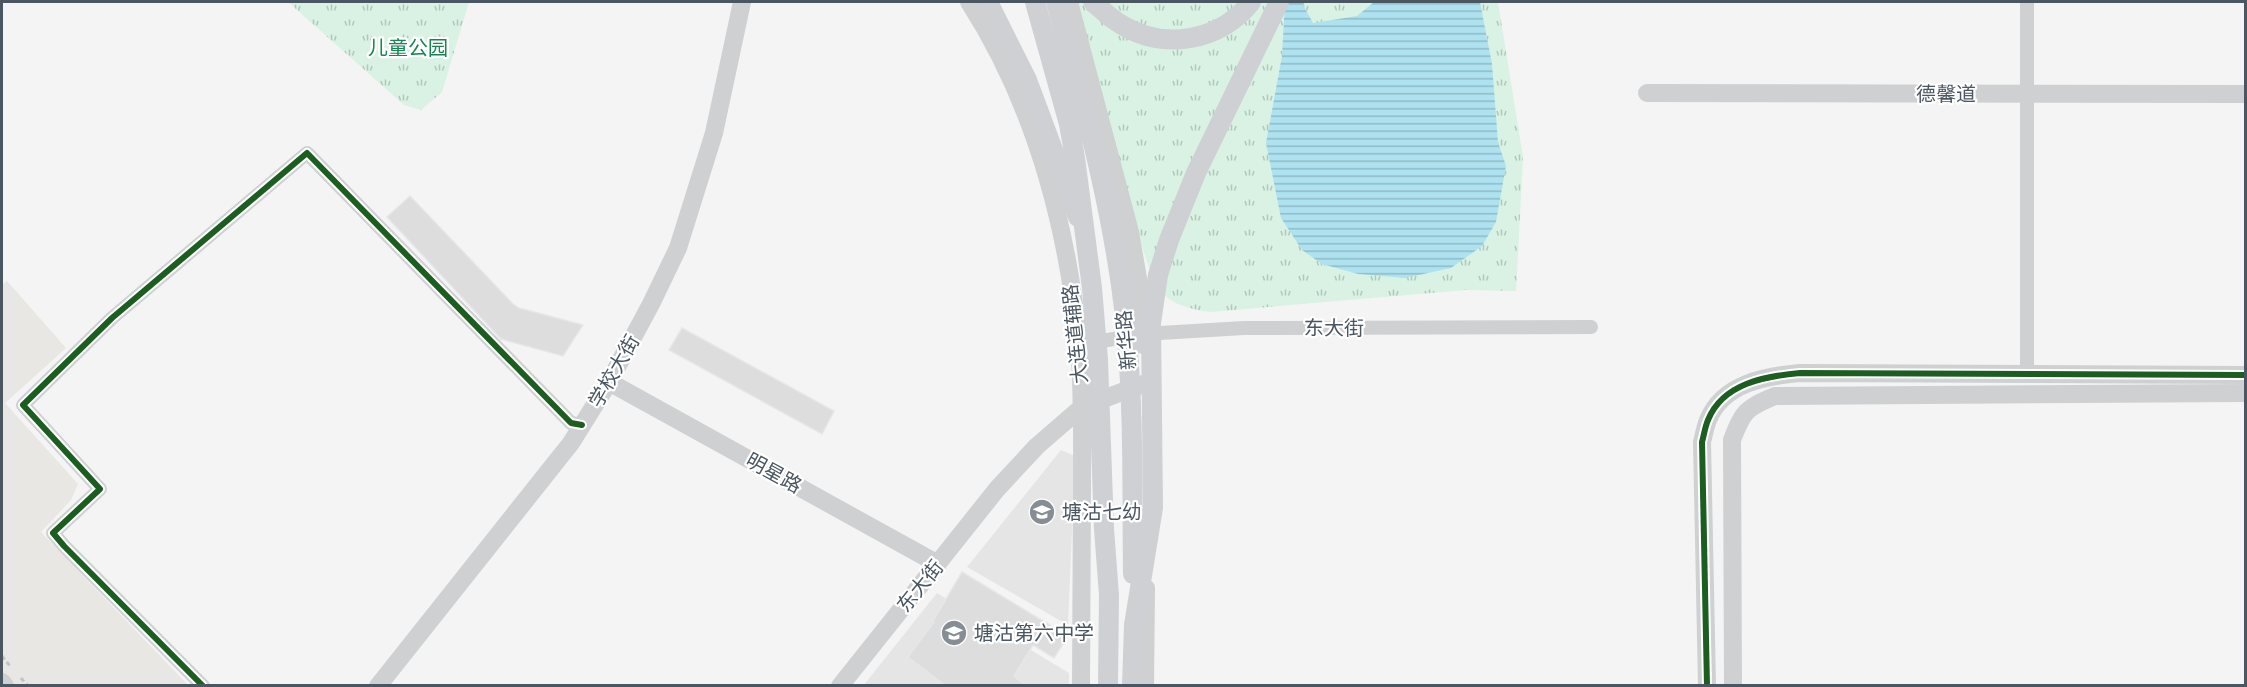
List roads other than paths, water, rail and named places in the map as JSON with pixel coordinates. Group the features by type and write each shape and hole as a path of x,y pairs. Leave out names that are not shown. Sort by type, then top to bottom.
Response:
{"main road":[{"path":"988,2 1027,80 1083,228"},
{"name":"新华路","path":"1035,2 1069,124 1092,288 1098,360 1104,529 1109,595 1108,686"},
{"name":"新华路","path":"1056,2 1105,193 1126,327 1132,438 1134,625 1132,686"},
{"path":"1093,2 1115,21 1138,33 1155,39 1179,40 1203,35 1229,23 1251,2"},
{"path":"1134,625 1153,508 1152,323 1158,275 1169,240 1196,173 1279,2"}],"street":[{"name":"学校大街","path":"378,686 571,443 609,382 651,304 678,248 714,133 742,2"},
{"name":"大连道辅路","path":"969,2 1025,110 1047,174 1064,243 1079,345 1082,407 1081,686"},
{"path":"1069,2 1130,232 1139,284 1143,334 1146,539 1145,686"},
{"path":"2027,2 2027,374"},
{"name":"德馨道","path":"1647,93 2246,94"},
{"path":"203,686 53,533 100,489 23,405 112,318 308,153 571,423 582,425"},
{"name":"东大街","path":"1079,345 1143,334 1244,328 1591,327"},
{"path":"1707,686 1702,442 1709,417 1723,400 1743,384 1768,376 1800,373 2246,375"},
{"name":"明星路","path":"609,382 938,564"},
{"name":"东大街","path":"840,686 997,489 1037,446 1082,407 1143,384"},
{"path":"1733,686 1732,440 1741,417 1754,405 1775,396 2246,393"},
{"path":"2,682 5,686"}],"water":[{"path":"1285,2 1305,2 1303,5 1313,23 1357,16 1374,2 1480,2 1492,64 1498,142 1506,166 1496,222 1482,246 1451,268 1405,278 1358,274 1322,264 1302,250 1281,218 1266,143 1282,56"}],"place":[{"name":"塘沽七幼","path":"1042,512"},
{"name":"塘沽第六中学","path":"954,633"}],"park label":[{"name":"儿童公园","path":"408,48"}]}
